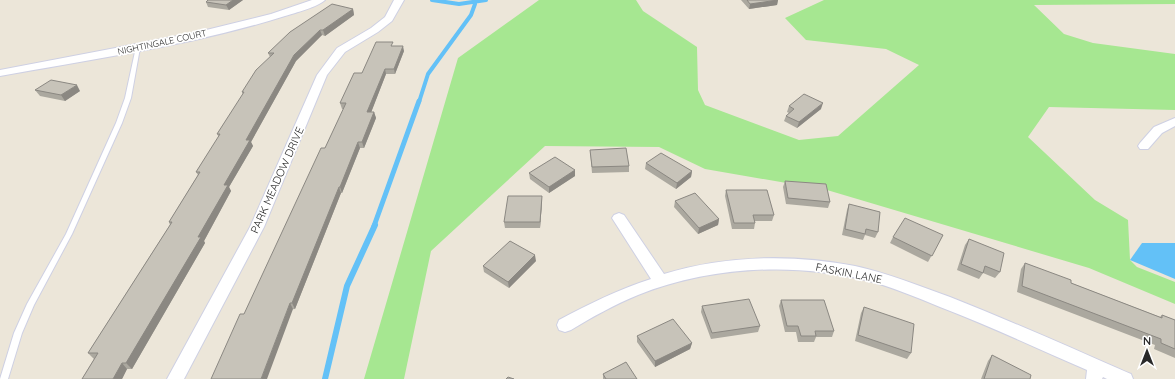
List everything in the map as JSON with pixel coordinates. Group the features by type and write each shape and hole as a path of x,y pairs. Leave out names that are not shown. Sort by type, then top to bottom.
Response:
{"street":[{"name":"NIGHTINGALE COURT","path":"0,73 138,48 234,27 299,9 320,0"},
{"name":"PARK MEADOW DRIVE","path":"175,379 257,227 322,75 330,62 342,50 378,29 390,19 399,0"},
{"path":"1144,146 1158,130 1175,122"},
{"path":"619,218 660,280"},
{"name":"FASKIN LANE","path":"565,325 603,303 660,280 706,270 759,263 806,265 855,272 906,287 984,318 1095,373 1125,379"}],"lane":[{"path":"4,379 18,333 31,304 69,234 119,123 128,98 138,48"}],"green space":[{"path":"539,0 636,0 643,11 697,47 698,90 705,105 799,140 838,136 919,65 886,49 806,40 785,18 824,0 1175,0 1175,4 1034,5 1064,34 1093,43 1175,54 1175,110 1049,107 1028,137 1095,200 1128,220 1130,260 1137,267 1175,282 1175,304 1089,268 827,190 705,169 659,147 545,146 431,251 404,379 364,379 458,58"}],"water":[{"path":"1142,243 1175,243 1175,279 1130,260"}],"building":[{"path":"208,0 233,0 226,5 206,2"},
{"path":"747,0 778,0 750,4"},
{"path":"332,4 353,9 323,30 320,30 294,55 246,140 250,140 224,185 228,185 198,237 201,237 126,363 122,363 113,379 82,379 98,353 88,353 172,222 169,222 200,172 196,172 220,134 217,134 244,92 242,92 256,70 274,53 268,53 290,32"},
{"path":"376,42 393,42 391,46 403,46 394,69 385,69 367,112 374,112 362,142 358,142 292,303 290,303 261,379 211,379 240,314 244,314 321,148 325,148 346,103 340,103 354,73 362,73"},
{"path":"51,80 77,85 61,95 35,90"},
{"path":"804,94 823,103 799,122 786,116 794,109 789,106"},
{"path":"626,148 629,166 592,167 590,150"},
{"path":"661,153 692,171 677,183 646,163"},
{"path":"555,157 575,170 549,187 529,173"},
{"path":"785,181 826,184 830,202 788,198"},
{"path":"726,190 767,190 774,215 753,215 755,223 734,223"},
{"path":"695,193 719,219 699,228 675,201"},
{"path":"508,196 542,196 540,222 504,222"},
{"path":"849,204 880,212 878,232 866,229 865,234 845,229"},
{"path":"905,218 943,235 932,256 893,237"},
{"path":"969,239 1004,253 1000,272 985,266 983,273 961,264"},
{"path":"510,241 535,255 508,282 483,266"},
{"path":"1025,263 1071,280 1071,283 1162,318 1162,315 1175,320 1175,349 1161,343 1161,339 1022,286"},
{"path":"749,299 760,326 712,333 702,306"},
{"path":"781,300 824,300 834,331 815,331 816,336 801,336 798,326 787,326"},
{"path":"864,307 914,324 911,353 858,335"},
{"path":"673,319 692,343 655,361 637,336"},
{"path":"992,355 1031,375 1030,379 984,379"},
{"path":"626,362 637,379 606,379 603,374"}],"waterway":[{"path":"432,0 459,4 486,0"},
{"path":"419,102 428,74 471,15 475,4"},
{"path":"374,226 419,101"},
{"path":"325,379 347,286 375,225"}]}
